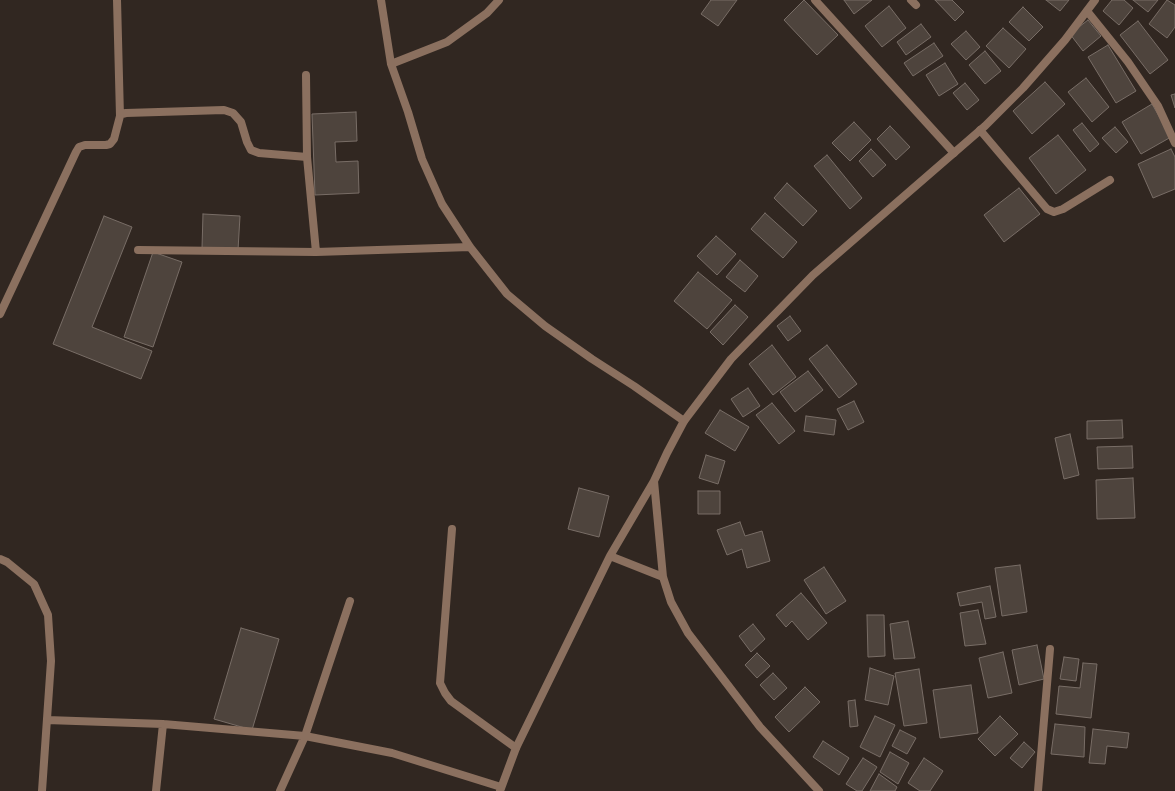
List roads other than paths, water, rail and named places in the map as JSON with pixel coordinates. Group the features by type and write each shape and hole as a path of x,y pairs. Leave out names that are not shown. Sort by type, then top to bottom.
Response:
{"street":[{"path":"0,314 76,152 79,148 85,145 106,145 110,144 114,139 120,116 117,0"},
{"path":"381,0 391,64 408,112 422,159 442,204 470,247 507,294 545,326 684,421"},
{"path":"391,64 447,42 487,12 498,0"},
{"path":"815,0 954,153"},
{"path":"47,720 163,724 305,736 392,753 500,789 516,748 610,556 654,481 684,421 731,359 813,275 980,130 1023,88 1064,40 1095,0"},
{"path":"1087,11 1128,62 1158,106 1175,143"},
{"path":"306,75 307,157 316,252"},
{"path":"120,116 126,113 224,110 233,113 241,122 251,150 259,153 307,157"},
{"path":"980,130 1047,209 1054,212 1063,209 1110,180"},
{"path":"138,250 316,252 470,247"},
{"path":"654,481 663,577 671,602 688,633 760,727 819,791"},
{"path":"452,529 440,683 451,701 516,748"},
{"path":"610,556 663,577"},
{"path":"0,559 7,562 34,584 48,615 51,661 42,791"},
{"path":"280,791 305,736 350,601"},
{"path":"1038,791 1050,649"},
{"path":"156,791 163,724"}]}
